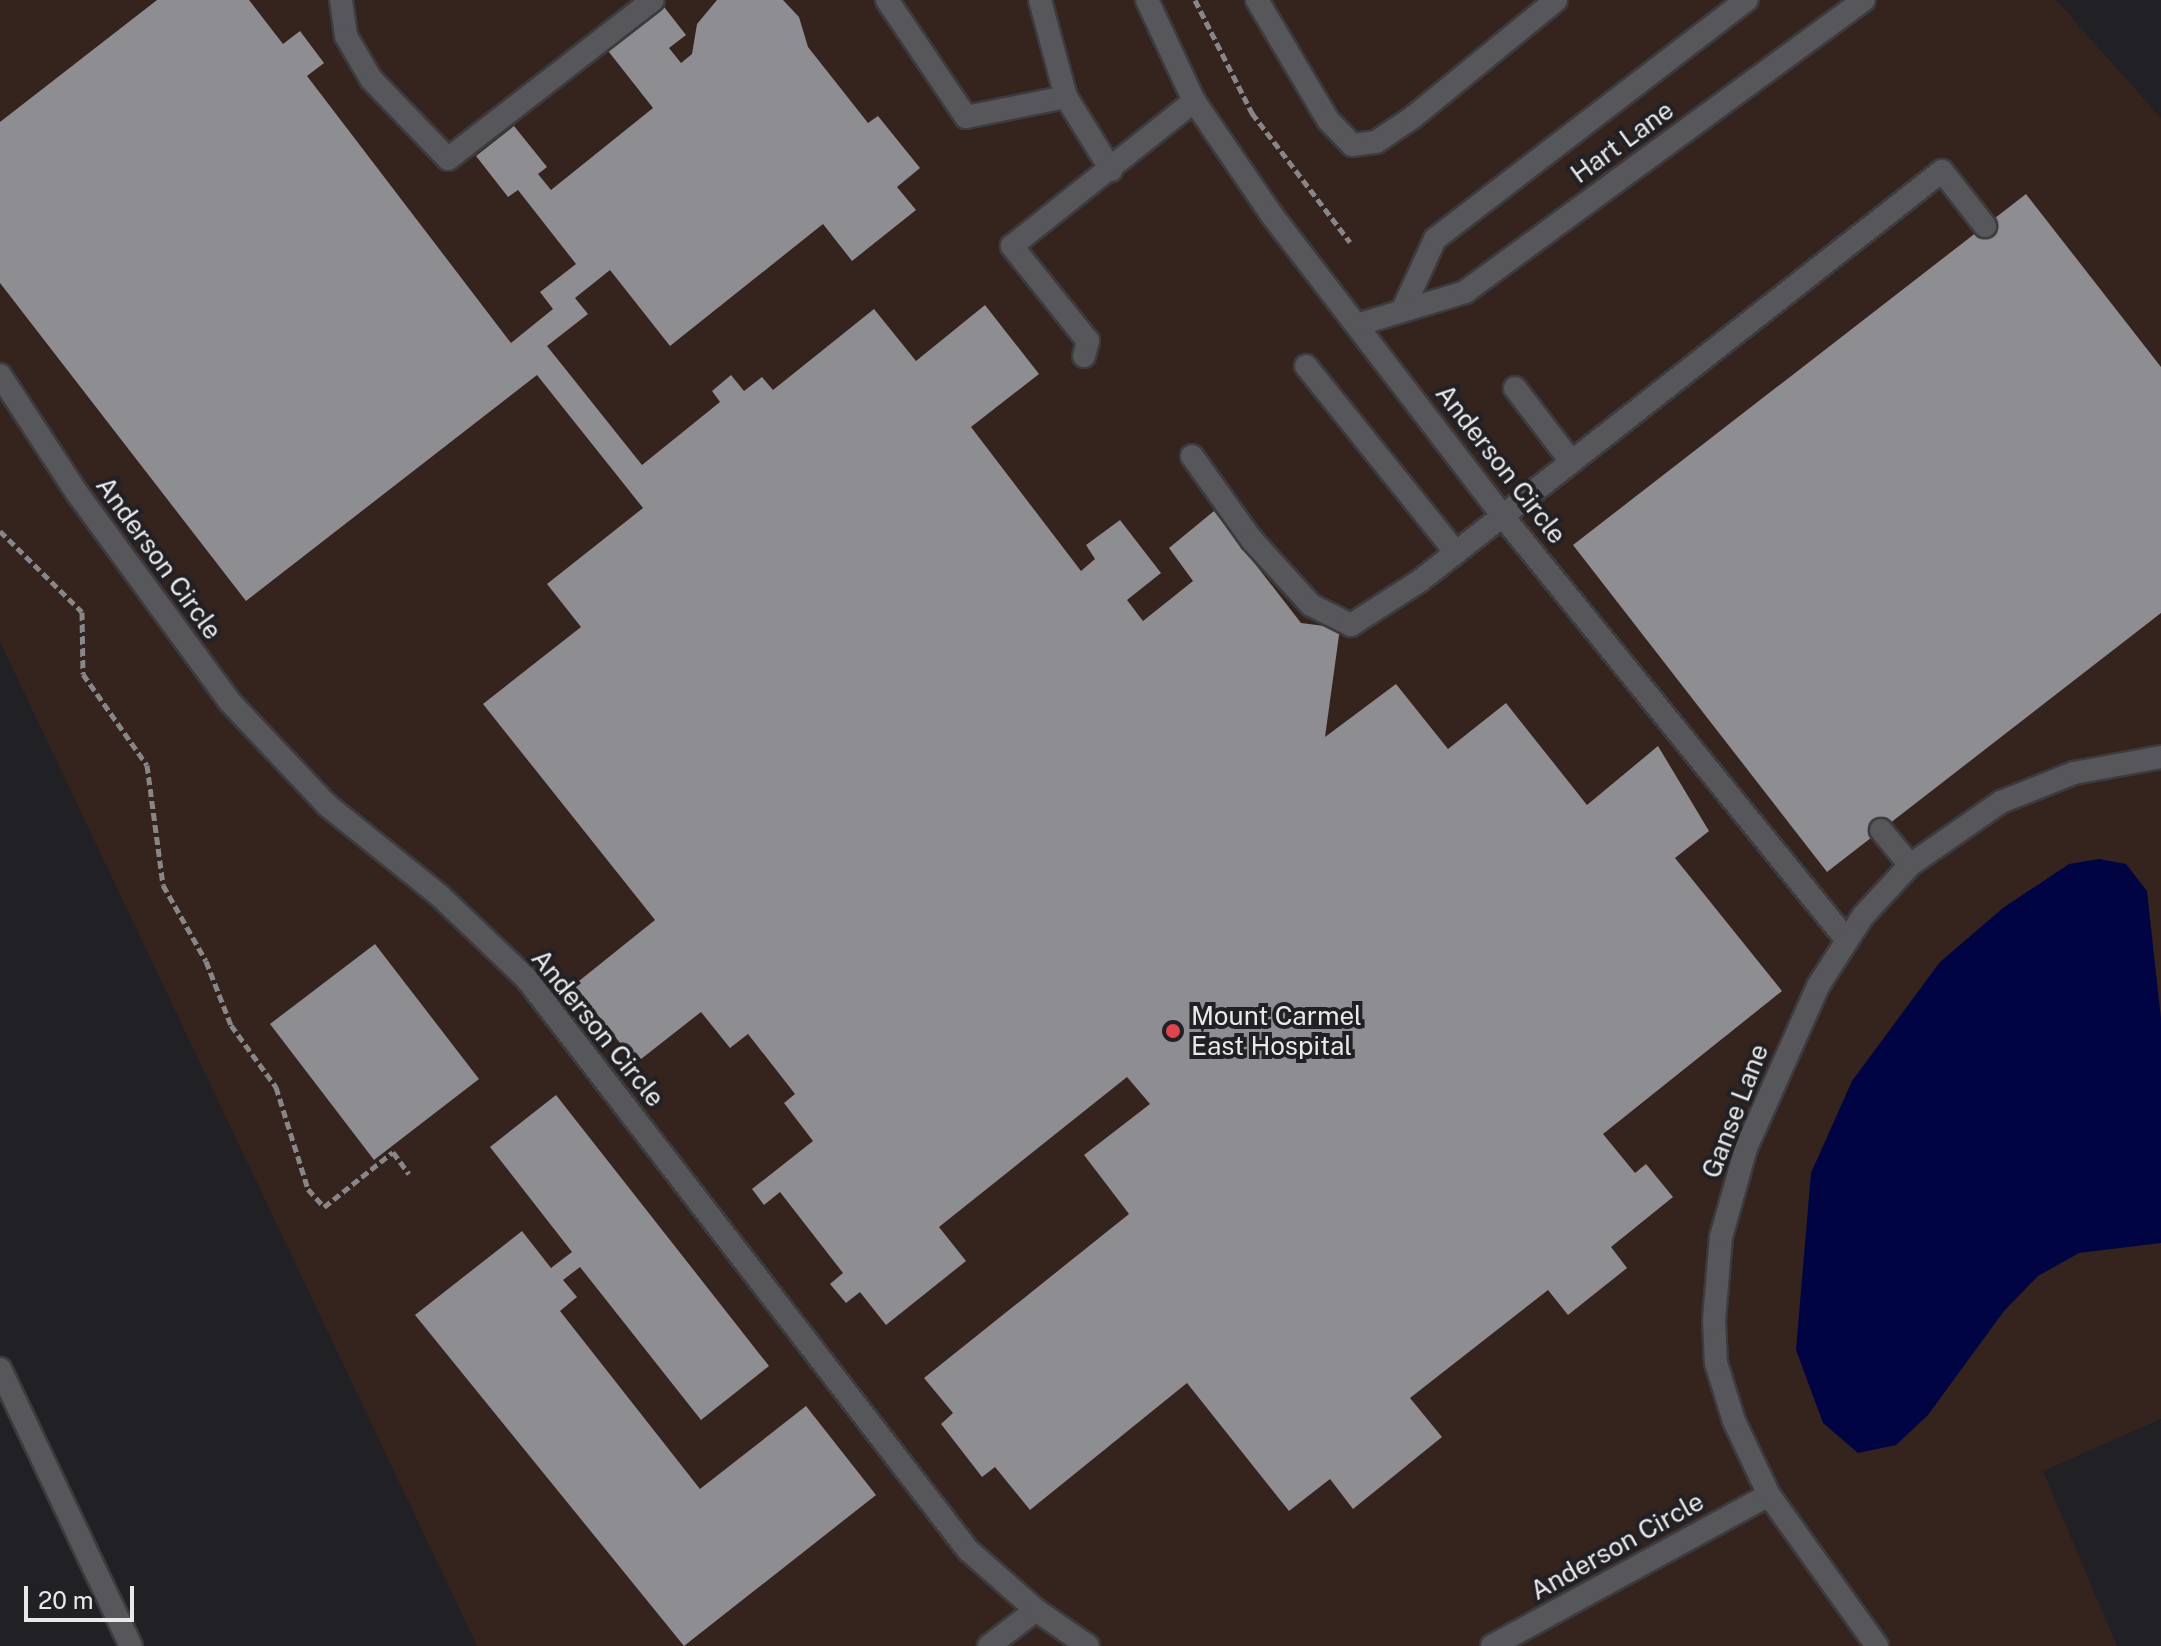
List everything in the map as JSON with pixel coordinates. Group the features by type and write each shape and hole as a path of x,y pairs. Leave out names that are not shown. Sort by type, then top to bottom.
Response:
{"street":[{"path":"341,0 346,36 371,79 448,159 653,0"},
{"path":"887,0 966,117 1066,97"},
{"path":"1040,0 1066,97 1111,170"},
{"name":"Anderson Circle","path":"1147,0 1194,101 1271,214 1360,324 1501,514 1846,939"},
{"path":"1257,0 1328,120 1352,145 1376,142 1412,118 1556,0"},
{"name":"Hart Lane","path":"1403,309 1435,239 1747,0"},
{"name":"Hart Lane","path":"1360,324 1465,292 1864,0"},
{"path":"1084,356 1088,341 1012,246 1194,101"},
{"path":"1192,456 1252,540 1311,605 1351,625 1455,551 1942,171 1985,226"},
{"path":"1306,366 1455,551"},
{"name":"Anderson Circle","path":"0,375 77,493 229,701 327,805 439,895 526,978 968,1550 1036,1610 1088,1646"},
{"path":"1515,388 1570,460"},
{"name":"Ganse Lane","path":"1877,1646 1769,1495 1734,1421 1716,1363 1715,1280 1746,1148 1780,1063 1846,939 1910,865 2001,802 2074,773 2161,757"},
{"path":"1881,830 1910,865"},
{"path":"0,1369 131,1646"},
{"name":"Anderson Circle","path":"1492,1646 1769,1495"},
{"path":"989,1646 1036,1610"}],"path":[{"path":"1195,0 1252,113 1350,242"},
{"path":"0,531 82,612 83,674 147,765 163,885 206,961 231,1025 276,1087 308,1189 324,1207 393,1152 409,1174"}],"shaded area":[{"name":"Mount Carmel East Hospital","path":"0,0 2056,0 2161,118 2161,1419 2043,1471 2117,1646 477,1646 0,642"},
{"path":"2099,859 2126,864 2147,891 2161,1019 2161,1243 2079,1253 2038,1276 2004,1311 1928,1415 1896,1445 1858,1453 1823,1423 1796,1350 1811,1173 1852,1081 1940,962 2003,908 2069,864"}],"building":[{"name":"Mount Carmel East Hospital","path":"157,0 249,0 283,44 300,31 324,63 307,76 511,343 553,309 540,292 576,264 518,190 508,197 476,156 514,126 547,167 538,174 551,190 653,108 605,47 661,3 686,35 669,48 681,63 692,54 697,24 717,0 783,0 799,17 808,47 868,123 878,116 920,168 897,187 916,210 852,261 823,224 670,346 610,270 575,298 588,314 547,346 642,465 720,402 712,391 731,375 744,391 762,377 773,390 874,309 916,361 985,305 1039,374 971,427 1081,571 1095,559 1086,545 1120,520 1161,573 1127,600 1143,621 1193,581 1169,548 1214,511 1301,623 1340,628 1325,737 1396,684 1448,749 1506,703 1587,805 1658,746 1709,831 1675,858 1782,991 1603,1134 1635,1173 1646,1164 1673,1197 1611,1247 1627,1268 1568,1315 1548,1290 1410,1398 1442,1437 1353,1509 1330,1479 1289,1511 1187,1383 1030,1510 995,1467 982,1477 941,1424 953,1413 924,1378 1129,1214 1084,1155 1150,1104 1127,1077 939,1227 966,1261 886,1325 860,1292 846,1303 830,1284 843,1273 780,1192 764,1205 752,1189 813,1141 784,1103 795,1094 748,1034 730,1048 701,1012 636,1063 574,985 655,920 483,704 581,627 547,584 643,508 537,375 246,601 0,283 0,122"},
{"path":"2026,194 2161,367 2161,613 1827,872 1573,545"},
{"path":"375,944 479,1079 374,1160 270,1024"},
{"path":"556,1095 769,1366 701,1420 580,1267 563,1280 577,1297 560,1311 700,1489 806,1406 876,1495 684,1646 415,1315 522,1231 551,1268 572,1252 490,1147"}],"place":[{"name":"Mount Carmel East Hospital","path":"1173,1031"}]}
